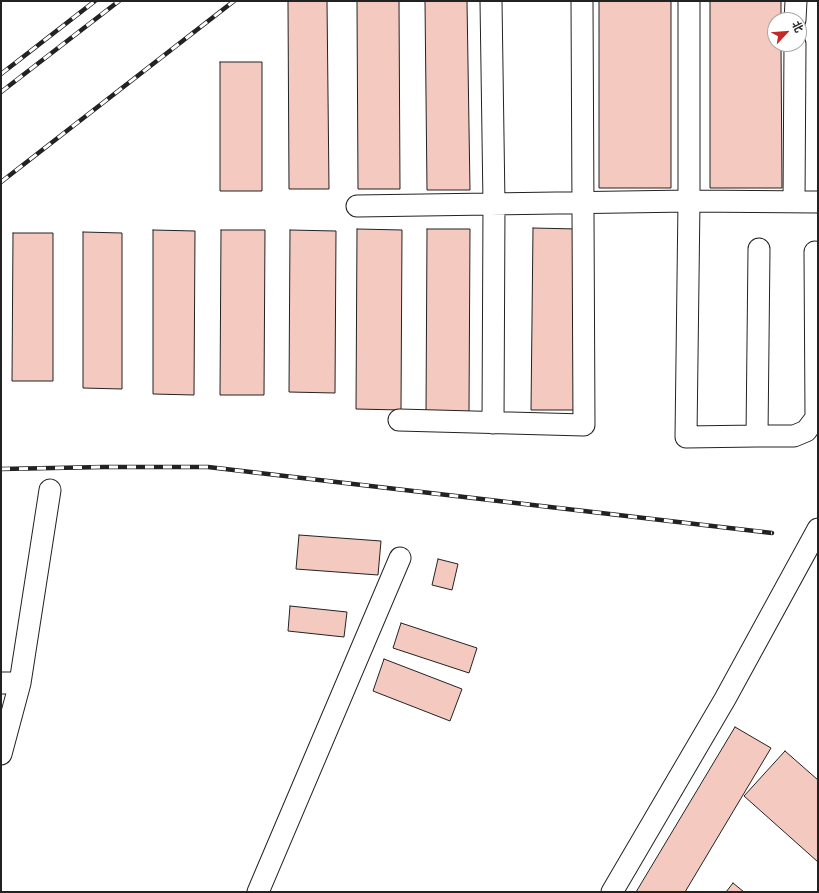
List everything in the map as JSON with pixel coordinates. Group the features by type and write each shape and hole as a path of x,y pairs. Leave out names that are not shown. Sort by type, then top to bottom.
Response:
{"street":[{"path":"491,1 494,204 494,422"},
{"path":"399,420 584,425 582,1"},
{"path":"689,1 689,201 686,437 794,436 806,431 816,418 817,362 815,252"},
{"path":"795,12 796,1"},
{"path":"794,202 795,52"},
{"path":"357,206 689,201 818,202"},
{"path":"757,436 759,249"},
{"path":"1,754 11,683 50,490"},
{"path":"612,892 725,699 818,529"},
{"path":"258,892 400,558"}],"building":[{"path":"288,1 327,1 329,189 289,189"},
{"path":"357,1 399,1 400,189 358,189"},
{"path":"425,1 467,1 470,190 427,190"},
{"path":"599,1 671,1 671,188 599,188"},
{"path":"710,1 781,1 781,12 767,12 767,52 781,52 782,188 710,188"},
{"path":"220,62 262,62 262,191 220,191"},
{"path":"533,228 577,229 576,410 531,410"},
{"path":"357,229 402,230 401,410 356,409"},
{"path":"427,229 470,229 469,412 426,412"},
{"path":"153,230 195,231 194,395 153,394"},
{"path":"221,230 265,230 264,395 220,395"},
{"path":"290,230 336,231 335,393 289,392"},
{"path":"83,232 122,233 122,389 83,388"},
{"path":"13,233 53,233 53,381 12,381"},
{"path":"299,535 381,541 378,575 296,569"},
{"path":"438,559 458,564 452,590 432,585"},
{"path":"290,606 347,612 344,637 288,631"},
{"path":"401,623 477,648 469,673 393,648"},
{"path":"384,659 462,689 450,721 373,691"},
{"path":"735,727 771,748 685,892 636,892"},
{"path":"785,751 818,780 818,862 744,796"},
{"path":"733,883 744,892 726,892"}],"railway":[{"path":"1,74 95,1"},
{"path":"1,92 119,1"},
{"path":"1,182 234,1"},
{"path":"1,469 208,467 772,533"}]}
